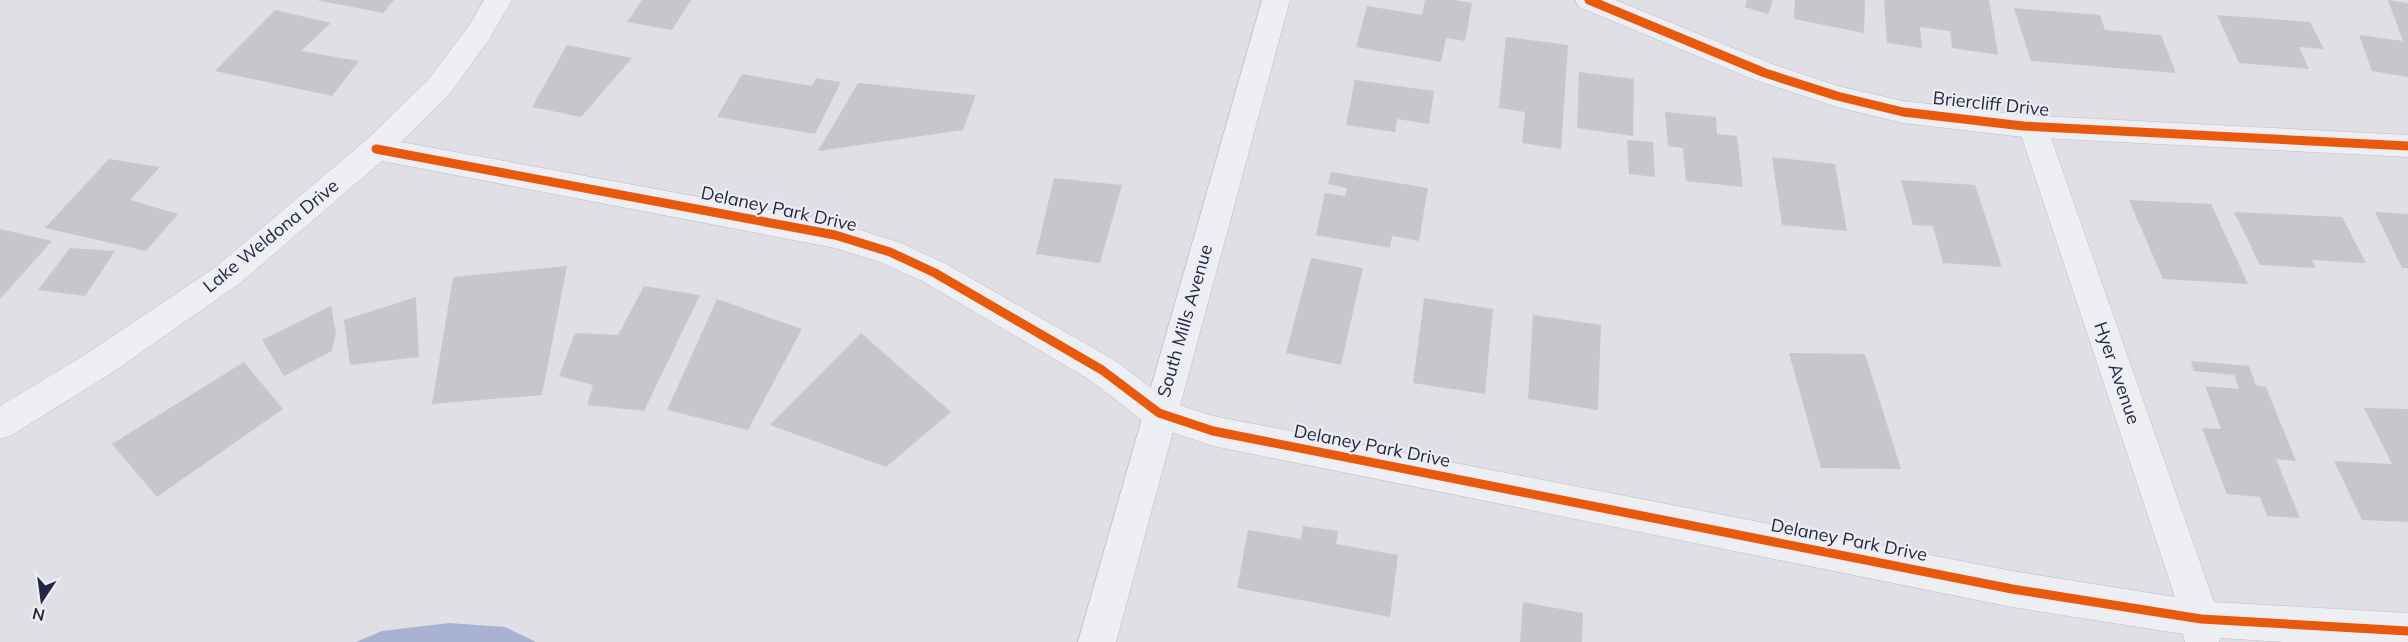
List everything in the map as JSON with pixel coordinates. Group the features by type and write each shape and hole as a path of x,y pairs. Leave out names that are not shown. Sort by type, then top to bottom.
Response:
{"street":[{"name":"Lake Weldona Drive","path":"0,424 98,364 228,274 376,149 438,88 478,34 498,0"},
{"name":"South Mills Avenue","path":"1097,642 1276,0"},
{"name":"Briercliff Drive","path":"1589,0 1785,79 1875,106 1955,119 2033,126 2408,146"},
{"name":"Hyer Avenue","path":"2033,126 2202,630"},
{"name":"Delaney Park Drive","path":"376,149 835,235 890,252 935,273 1102,370 1159,413 1213,431 2000,587 2202,630 2408,631"}],"water":[{"path":"449,623 505,627 536,642 356,642 382,631"}],"building":[{"path":"316,0 394,0 383,13"},
{"path":"642,0 691,0 672,30 627,22"},
{"path":"1425,0 1454,0 1472,3 1465,41 1446,38 1441,62 1356,47 1367,6 1422,15"},
{"path":"1747,0 1773,0 1768,14 1745,7"},
{"path":"1795,0 1865,0 1864,33 1794,19"},
{"path":"1884,0 1989,0 1998,55 1952,48 1950,31 1920,27 1922,48 1887,43"},
{"path":"2388,0 2408,3 2408,77 2372,71 2359,35 2403,41"},
{"path":"2014,8 2100,15 2105,30 2161,35 2176,73 2031,61"},
{"path":"275,10 331,23 301,51 359,61 332,96 215,71"},
{"path":"2217,15 2310,22 2324,49 2299,47 2309,69 2239,63"},
{"path":"1506,37 1568,45 1561,149 1522,143 1525,112 1499,108"},
{"path":"567,45 632,58 581,117 532,107"},
{"path":"1579,72 1634,79 1633,136 1577,128"},
{"path":"742,74 812,86 816,78 841,82 815,134 717,117"},
{"path":"1355,80 1434,91 1429,124 1397,119 1395,132 1346,125"},
{"path":"858,83 976,95 963,130 818,151"},
{"path":"1665,112 1716,117 1717,134 1737,136 1743,187 1686,181 1683,148 1668,146"},
{"path":"1627,140 1653,142 1655,177 1629,174"},
{"path":"1772,157 1835,164 1847,231 1782,225"},
{"path":"109,159 160,167 130,200 178,214 146,251 45,228"},
{"path":"1331,172 1428,188 1419,241 1392,236 1390,248 1316,235 1325,193 1345,196 1347,188 1328,184"},
{"path":"1054,178 1122,185 1100,263 1036,254"},
{"path":"1901,180 1975,185 2002,267 1943,263 1933,226 1913,225"},
{"path":"2129,200 2211,204 2248,284 2163,279"},
{"path":"2234,212 2342,217 2366,263 2312,260 2316,268 2260,265"},
{"path":"2375,212 2408,214 2408,268 2402,268"},
{"path":"0,229 52,241 0,299"},
{"path":"70,248 115,251 85,296 38,290"},
{"path":"1311,258 1363,268 1341,365 1286,353"},
{"path":"567,266 542,395 432,404 453,277"},
{"path":"644,286 700,295 644,411 587,405 593,385 559,376 575,333 618,335"},
{"path":"416,297 419,357 350,365 344,320"},
{"path":"1424,298 1493,309 1485,394 1413,383"},
{"path":"717,299 802,329 748,430 667,410"},
{"path":"331,306 336,333 332,351 284,376 262,340"},
{"path":"1533,315 1601,325 1598,410 1528,399"},
{"path":"861,333 951,412 886,467 770,425"},
{"path":"1789,353 1865,354 1901,469 1821,468"},
{"path":"2191,361 2249,366 2256,385 2266,387 2296,461 2276,459 2300,518 2267,516 2260,497 2227,494 2202,428 2221,429 2205,386 2239,389 2234,375 2194,371"},
{"path":"244,362 283,409 157,497 112,444"},
{"path":"2364,408 2408,409 2408,522 2362,520 2334,461 2392,464"},
{"path":"1303,526 1338,531 1336,544 1398,555 1390,617 1237,588 1248,530 1301,539"},
{"path":"1523,602 1583,613 1582,642 1520,642"}],"cycle path":[{"path":"1589,0 1765,73 1837,96 1903,112 1963,121 2023,126 2408,146"},
{"path":"376,149 835,235 890,252 935,273 1102,370 1159,413 1213,431 2012,589 2201,619 2408,631"}]}
